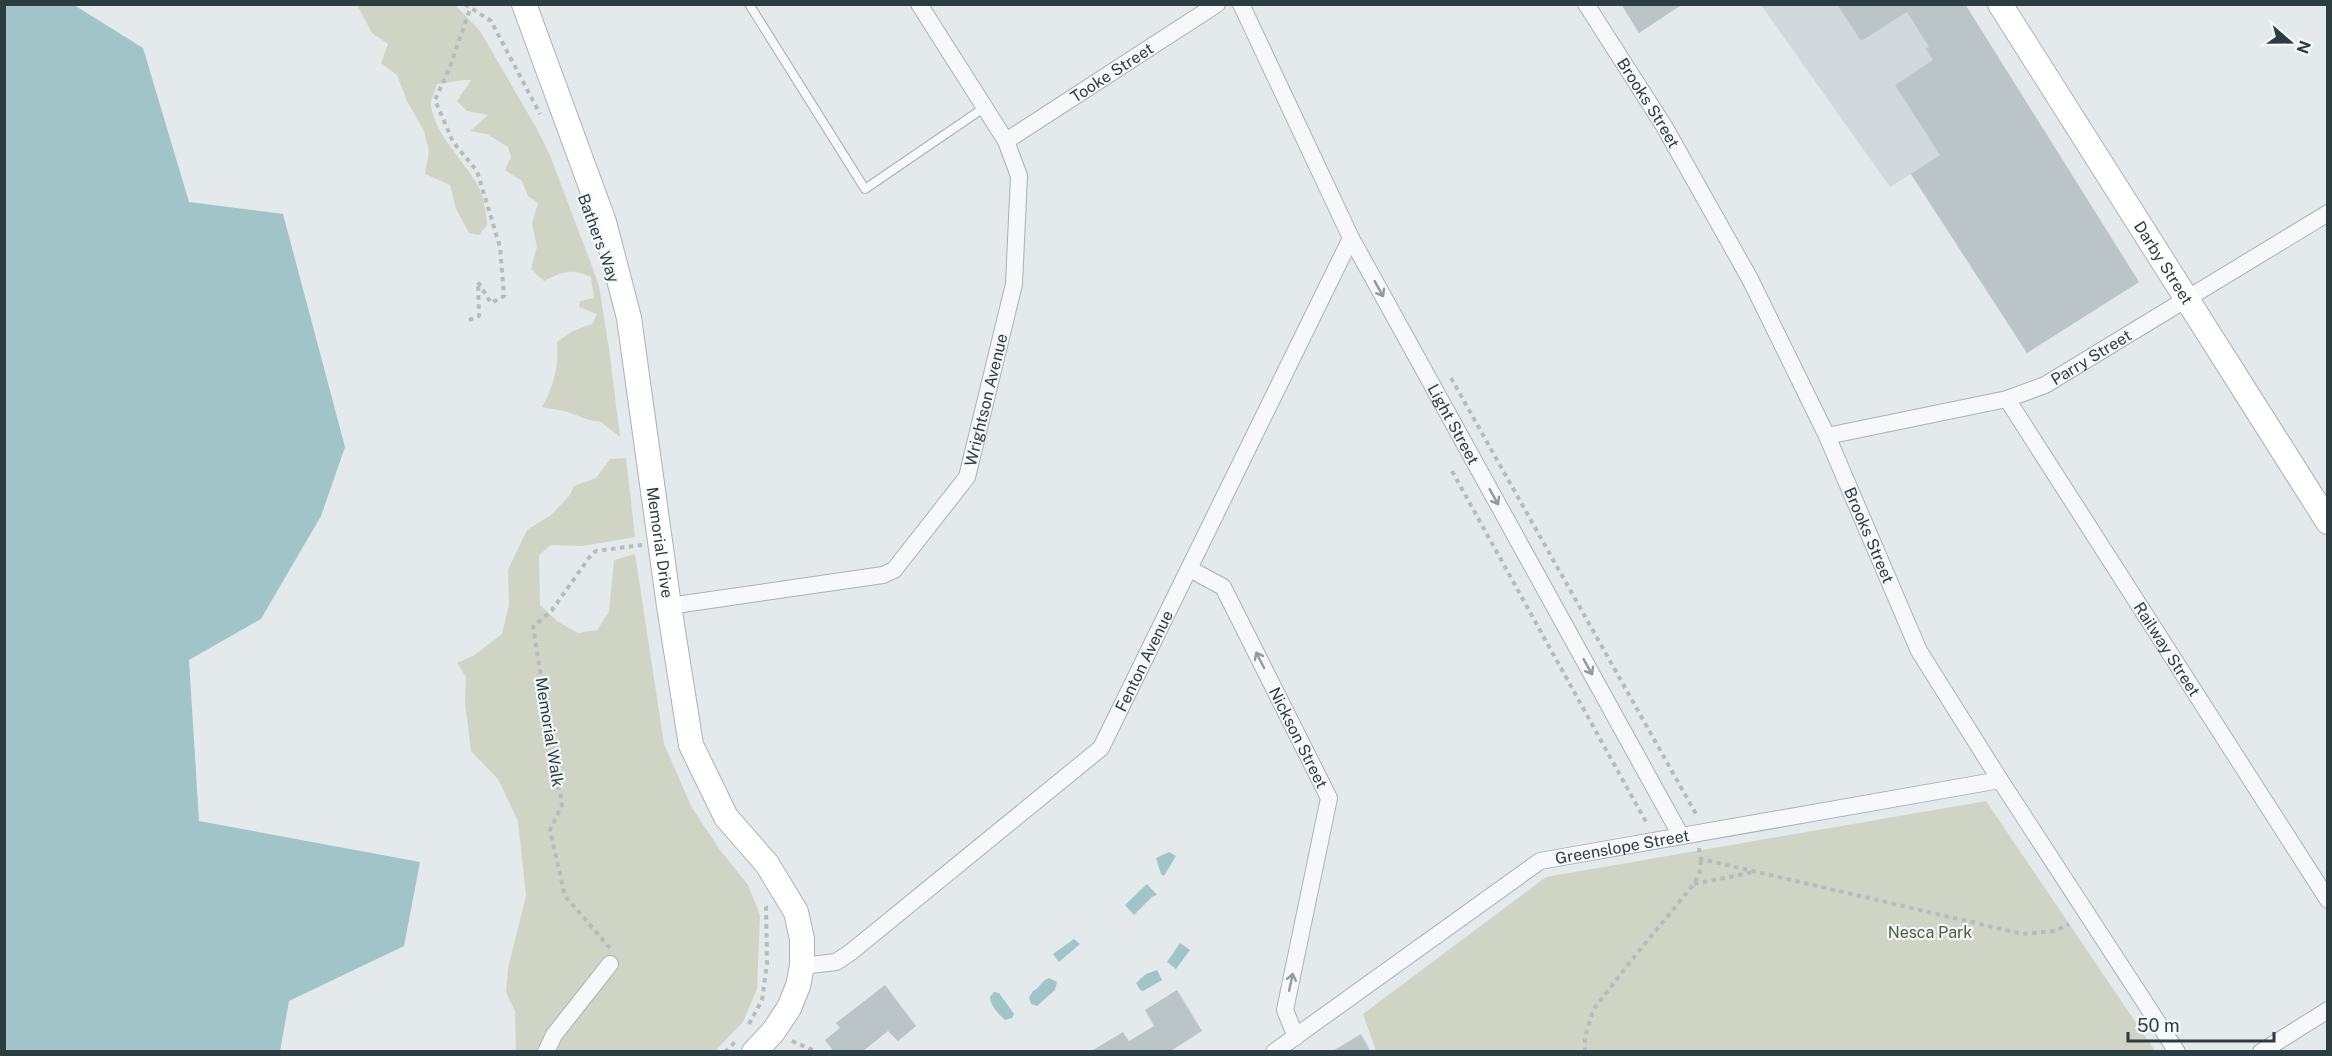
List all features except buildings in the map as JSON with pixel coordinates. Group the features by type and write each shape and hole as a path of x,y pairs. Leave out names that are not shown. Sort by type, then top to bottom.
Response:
{"main road":[{"name":"Memorial Drive","path":"524,4 604,222 629,318 691,745 726,816 767,864 796,912 802,939 802,966 798,986 789,1008 773,1032 754,1052"},
{"name":"Darby Street","path":"2000,4 2328,522"}],"street":[{"name":"Wrightson Avenue","path":"669,606 883,575 894,570 967,477 1014,284 1019,176 1006,141 920,4"},
{"name":"Tooke Street","path":"1006,141 1217,4"},
{"name":"Light Street","path":"1241,4 1351,238 1682,836"},
{"name":"Brooks Street","path":"1586,4 1664,126 1750,279 1827,436 1919,651 2177,1052"},
{"name":"Parry Street","path":"1827,436 2007,399 2045,385 2328,213"},
{"name":"Fenton Avenue","path":"802,966 836,962 851,952 1101,748 1351,238"},
{"name":"Railway Street","path":"2007,399 2327,898"},
{"name":"Nickson Street","path":"1190,569 1223,587 1329,798 1285,1010 1296,1037"},
{"name":"Greenslope Street","path":"1274,1052 1540,861 2000,780"},
{"path":"546,1052 554,1035 610,964"},
{"path":"2261,1052 2328,1010"}],"lane":[{"path":"748,4 865,189 985,106"}],"path":[{"path":"465,4 491,21 545,124"},
{"path":"469,320 479,316 478,282 491,303 504,296 500,247 477,171 453,142 435,100 449,69 470,9"},
{"path":"1446,370 1696,814"},
{"path":"1452,471 1646,822"},
{"name":"Memorial Walk","path":"610,964 617,955 565,896 550,830 562,805 533,627 552,610 591,555 596,551 643,545 641,533"},
{"path":"1585,1052 1585,1036 1593,1010 1694,884 1700,872 1700,850"},
{"path":"1701,859 2022,934 2055,931 2069,924"},
{"path":"1694,884 1754,872"},
{"path":"792,1041 818,1052"}],"shaded area":[{"path":"1761,5 1965,5 2139,282 2027,353 1911,174 1890,187"}],"green space":[{"path":"357,5 455,5 480,31 549,153 599,286 620,437 601,422 542,407 555,376 557,342 573,331 592,324 597,314 579,307 580,301 594,298 591,277 577,272 567,272 544,281 531,269 537,247 532,224 538,203 528,196 522,181 505,170 511,157 508,147 487,134 470,131 488,115 467,111 457,101 471,80 467,80 437,84 431,107 444,138 471,174 483,199 487,225 479,235 469,233 456,209 450,185 425,174 429,151 424,131 407,101 397,75 381,63 388,44 372,33"},
{"path":"626,458 635,537 583,546 551,545 539,555 540,605 557,621 578,633 597,630 609,612 614,560 635,554 664,744 692,808 720,850 748,885 760,915 757,989 743,1022 715,1051 516,1051 515,1011 506,992 508,968 526,896 518,821 498,779 471,751 465,702 466,677 457,663 473,656 502,634 509,605 508,570 527,530 551,515 570,495 574,486 596,478 610,459"},
{"name":"Nesca Park","path":"1986,801 2155,1051 1376,1051 1363,1014 1546,877"}],"water":[{"path":"5,4 74,5 143,48 189,202 283,214 345,447 321,516 261,619 189,660 199,821 420,862 404,946 289,1001 280,1051 5,1051"},
{"path":"1169,852 1176,856 1164,876 1161,874 1156,858"},
{"path":"1147,884 1157,895 1134,915 1125,905"},
{"path":"1074,939 1080,944 1059,962 1053,954"},
{"path":"1180,943 1190,950 1176,969 1167,962"},
{"path":"1157,970 1162,980 1143,991 1140,990 1136,983 1146,974"},
{"path":"1049,978 1057,982 1055,990 1037,1006 1031,1004 1029,998 1033,991"},
{"path":"994,992 999,993 1014,1014 1012,1018 1005,1020 995,1010 990,997"}]}
